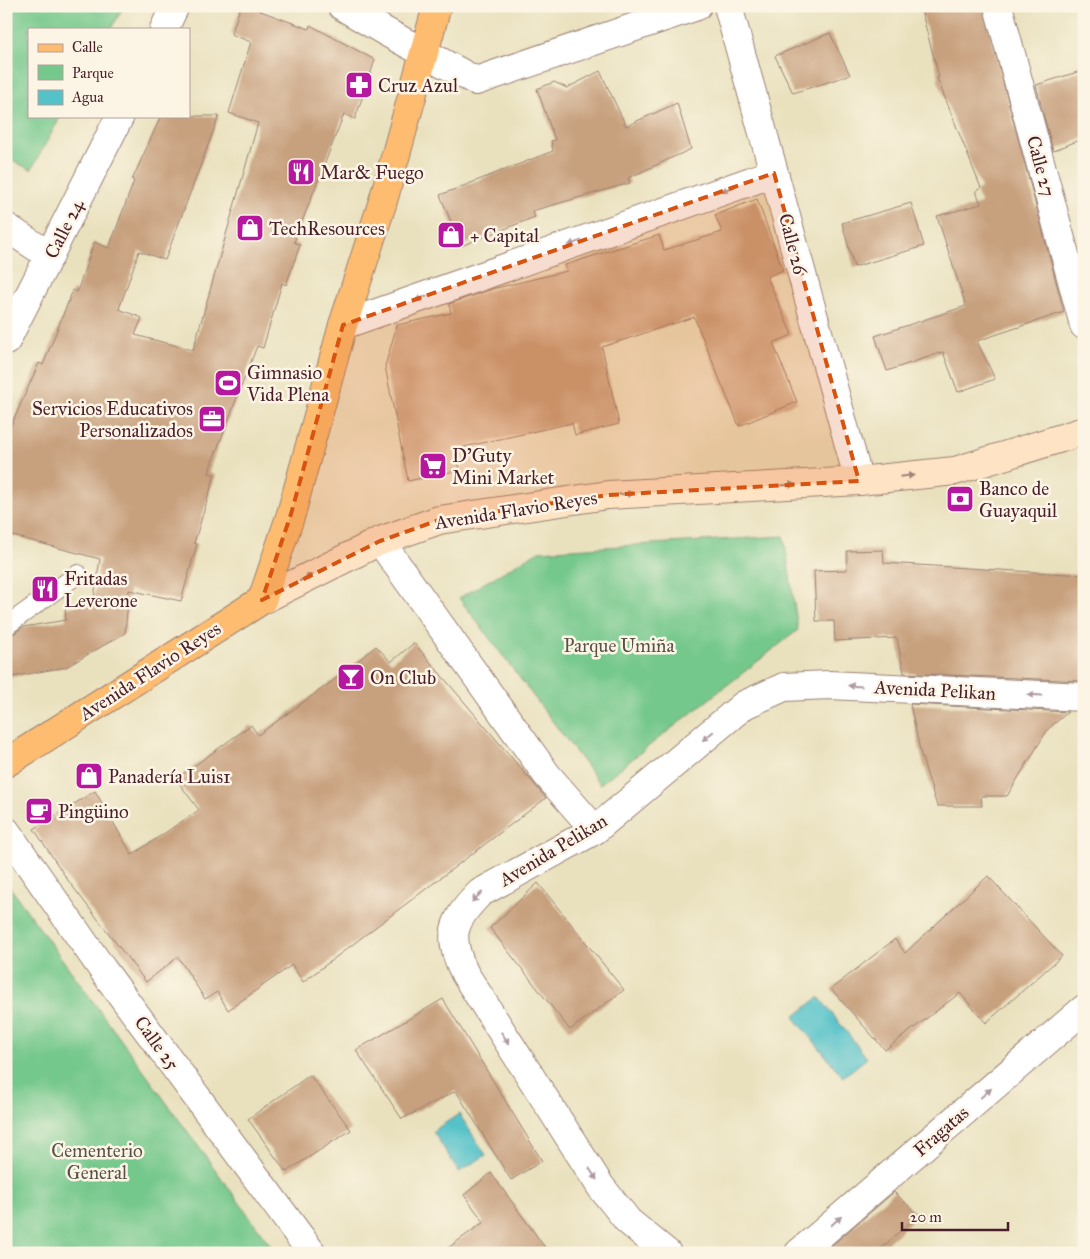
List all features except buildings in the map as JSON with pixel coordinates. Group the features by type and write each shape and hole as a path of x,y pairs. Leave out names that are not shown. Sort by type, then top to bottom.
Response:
{"main road":[{"path":"262,600 291,514 343,325 383,201 437,6"},
{"name":"Avenida Flavio Reyes","path":"6,763 262,600 380,541 439,520 608,495 859,481 955,470 1084,431"}],"street":[{"path":"164,28 175,6"},
{"path":"342,6 476,81 697,6"},
{"name":"Calle 26","path":"728,6 859,481"},
{"name":"Calle 27","path":"998,6 1084,325"},
{"name":"Calle 24","path":"6,340 119,118"},
{"path":"343,325 774,173"},
{"path":"6,227 50,256"},
{"path":"380,541 547,775 595,830"},
{"name":"Avenida Pelikan","path":"667,1253 628,1221 601,1188 465,974 456,956 453,941 455,927 469,904 480,893 595,830 744,705 784,688 829,685 1084,698"},
{"name":"Calle 25","path":"6,831 103,970 312,1253"},
{"name":"Fragatas","path":"799,1253 1084,1009"}],"lane":[{"path":"6,626 78,574"}],"highlighted area":[{"path":"774,173 859,481 608,495 439,520 380,541 262,600 291,514 343,325"}],"green space":[{"path":"6,6 124,6 112,28 28,28 28,118 60,118 31,170 6,157"},
{"name":"Parque Umiña","path":"784,536 798,630 600,784 459,598 539,551"},
{"name":"Cementerio General","path":"6,882 276,1253 6,1253"}],"water":[{"path":"819,997 867,1058 843,1077 794,1017"},
{"path":"459,1114 486,1155 459,1172 433,1131"}],"place":[{"name":"Cruz Azul","path":"359,85"},
{"name":"Mar& Fuego","path":"301,172"},
{"name":"TechResources","path":"250,228"},
{"name":"+ Capital","path":"451,235"},
{"name":"Gimnasio Vida Plena","path":"228,383"},
{"name":"Servicios Educativos Personalizados","path":"212,419"},
{"name":"D'Guty Mini Market","path":"433,466"},
{"name":"Banco de Guayaquil","path":"960,499"},
{"name":"Fritadas Leverone","path":"45,589"},
{"name":"On Club","path":"351,677"},
{"name":"Panadería Luis1","path":"89,776"},
{"name":"Pingüino","path":"39,811"}]}
